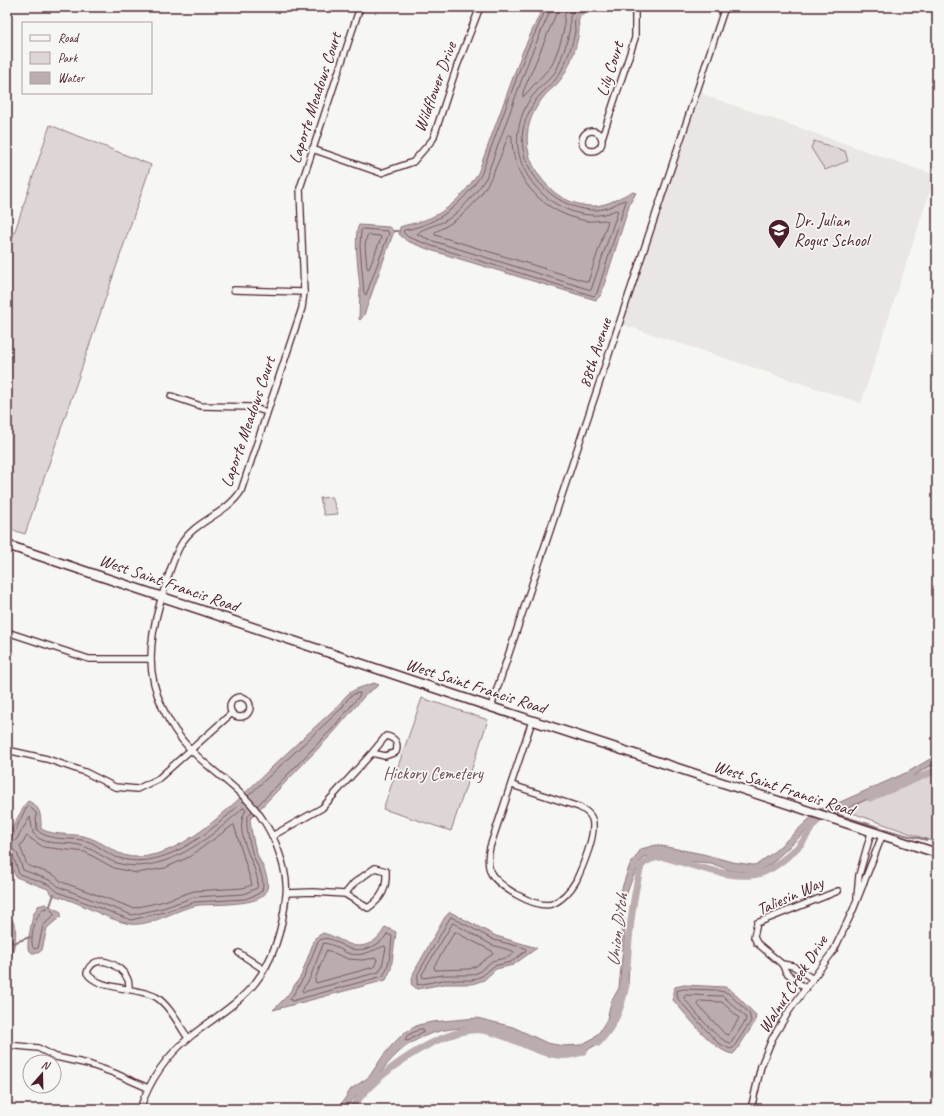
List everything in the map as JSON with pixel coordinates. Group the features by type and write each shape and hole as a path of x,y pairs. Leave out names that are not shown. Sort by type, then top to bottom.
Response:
{"street":[{"name":"Laporte Meadows Court","path":"140,1109 148,1088 162,1064 188,1038 227,1010 255,983 272,955 283,920 287,893 283,862 262,816 242,793 191,750 169,722 156,688 151,659 156,620 176,553 185,536 197,525 228,506 241,491 302,308 304,292 300,193 312,149 360,7"},
{"name":"Wildflower Drive","path":"312,149 381,172 414,162 433,139 456,66 480,7"},
{"name":"Lily Court","path":"602,138 635,38 635,7"},
{"name":"88th Avenue","path":"491,707 725,7"},
{"path":"234,290 304,292"},
{"path":"171,396 201,406 251,407 267,412"},
{"name":"West Saint Francis Road","path":"7,544 532,721 871,833 937,853"},
{"path":"7,632 89,659 151,659"},
{"path":"7,750 47,759 85,772 114,787 127,789 137,788 158,779 232,713"},
{"path":"512,785 579,807 585,810 592,819 592,838 576,881 565,895 551,904 544,904 529,900 503,886 494,878 488,865 490,847 512,785 532,721"},
{"path":"272,836 322,808 372,753"},
{"name":"Walnut Creek Drive","path":"857,899 859,875 871,833"},
{"name":"Walnut Creek Drive","path":"751,1109 761,1066 772,1040 789,1011 834,950 857,899 882,836"},
{"path":"287,893 313,892 345,894 368,908 379,900 387,881 386,871 375,868 354,883 345,894"},
{"name":"Taliesin Way","path":"806,989 786,972 782,964 757,943 754,937 754,931 757,923 838,891"},
{"path":"239,953 263,969"},
{"path":"129,989 129,980 115,965 99,961 93,962 89,966 88,973 90,978 97,982 156,997 163,1003 188,1038"},
{"name":"Taliesin Way","path":"782,964 793,966 813,979"},
{"path":"7,1045 38,1048 56,1057 88,1064 114,1073 148,1088"}],"shaded area":[{"name":"Dr. Julian Rogus School","path":"702,91 704,95 935,175 861,403 621,324"}],"green space":[{"path":"50,125 151,165 25,534 7,528 7,255"},
{"path":"814,141 845,151 848,161 825,170 811,148"},
{"path":"332,497 338,514 324,515 320,498"},
{"name":"Hickory Cemetery","path":"422,698 488,720 451,831 383,809"},
{"path":"937,764 937,843 844,810 905,782 927,767"}],"water":[{"path":"543,7 588,7 579,19 577,43 567,69 559,82 546,94 534,111 527,135 530,159 543,181 558,195 569,201 582,205 595,206 613,201 632,192 636,193 630,203 601,295 596,300 430,250 407,241 399,234 400,227 431,218 447,208 461,196 478,173 522,53"},
{"path":"359,225 389,227 394,231 364,315 360,320 360,288 356,246 357,230"},
{"path":"374,683 379,685 366,694 334,732 250,819 255,847 268,882 266,892 262,897 246,902 200,905 183,909 147,923 130,924 120,922 75,902 56,896 50,893 48,889 16,877 9,859 7,846 13,826 28,801 38,809 41,829 59,834 84,836 119,853 131,857 156,854 174,847 210,825 339,705 346,696 358,688"},
{"path":"937,755 937,764 927,767 905,782 811,826 773,862 756,873 731,871 711,863 684,861 660,856 643,857 632,879 623,904 626,955 629,964 628,984 603,1040 590,1048 578,1053 554,1053 492,1031 463,1028 436,1032 422,1037 399,1052 369,1088 355,1097 346,1109 338,1109 351,1089 369,1077 393,1044 404,1033 418,1025 432,1022 477,1018 513,1027 547,1043 563,1046 580,1045 592,1039 600,1031 607,1019 611,1002 619,988 623,947 618,900 629,867 641,849 656,845 703,854 732,862 753,865 758,864 776,850 820,809 838,803 908,772"},
{"path":"45,904 61,912 61,916 47,928 42,950 38,953 32,953 28,949 28,942 33,915 38,906"},
{"path":"450,912 496,936 537,948 513,965 496,969 484,980 472,984 444,984 417,989 411,984 414,972 445,917"},
{"path":"7,915 15,925 16,932 14,947 7,966"},
{"path":"385,927 396,932 391,969 386,980 273,1010 287,996 301,976 315,938 323,933 349,944 360,946 375,940"},
{"path":"684,985 725,987 731,990 756,1015 755,1022 733,1054 717,1047 709,1040 673,1000 673,992 675,987"}],"waterway":[{"name":"Union Ditch","path":"870,798 937,770"},
{"path":"837,811 839,815 901,834 927,840"},
{"name":"Union Ditch","path":"627,967 635,891 641,866 646,862 654,858 664,857 728,874 753,875 769,870 787,857 798,847 812,826 823,817"},
{"path":"50,906 54,894"},
{"path":"13,943 30,937"},
{"name":"Union Ditch","path":"598,1043 613,1023 622,1002 626,985"},
{"name":"Union Ditch","path":"352,1109 361,1096 374,1082 391,1069 429,1044 448,1036 466,1031 482,1030 495,1033 545,1053 571,1055 584,1051"}],"place":[{"name":"Dr. Julian Rogus School","path":"779,250"}]}
